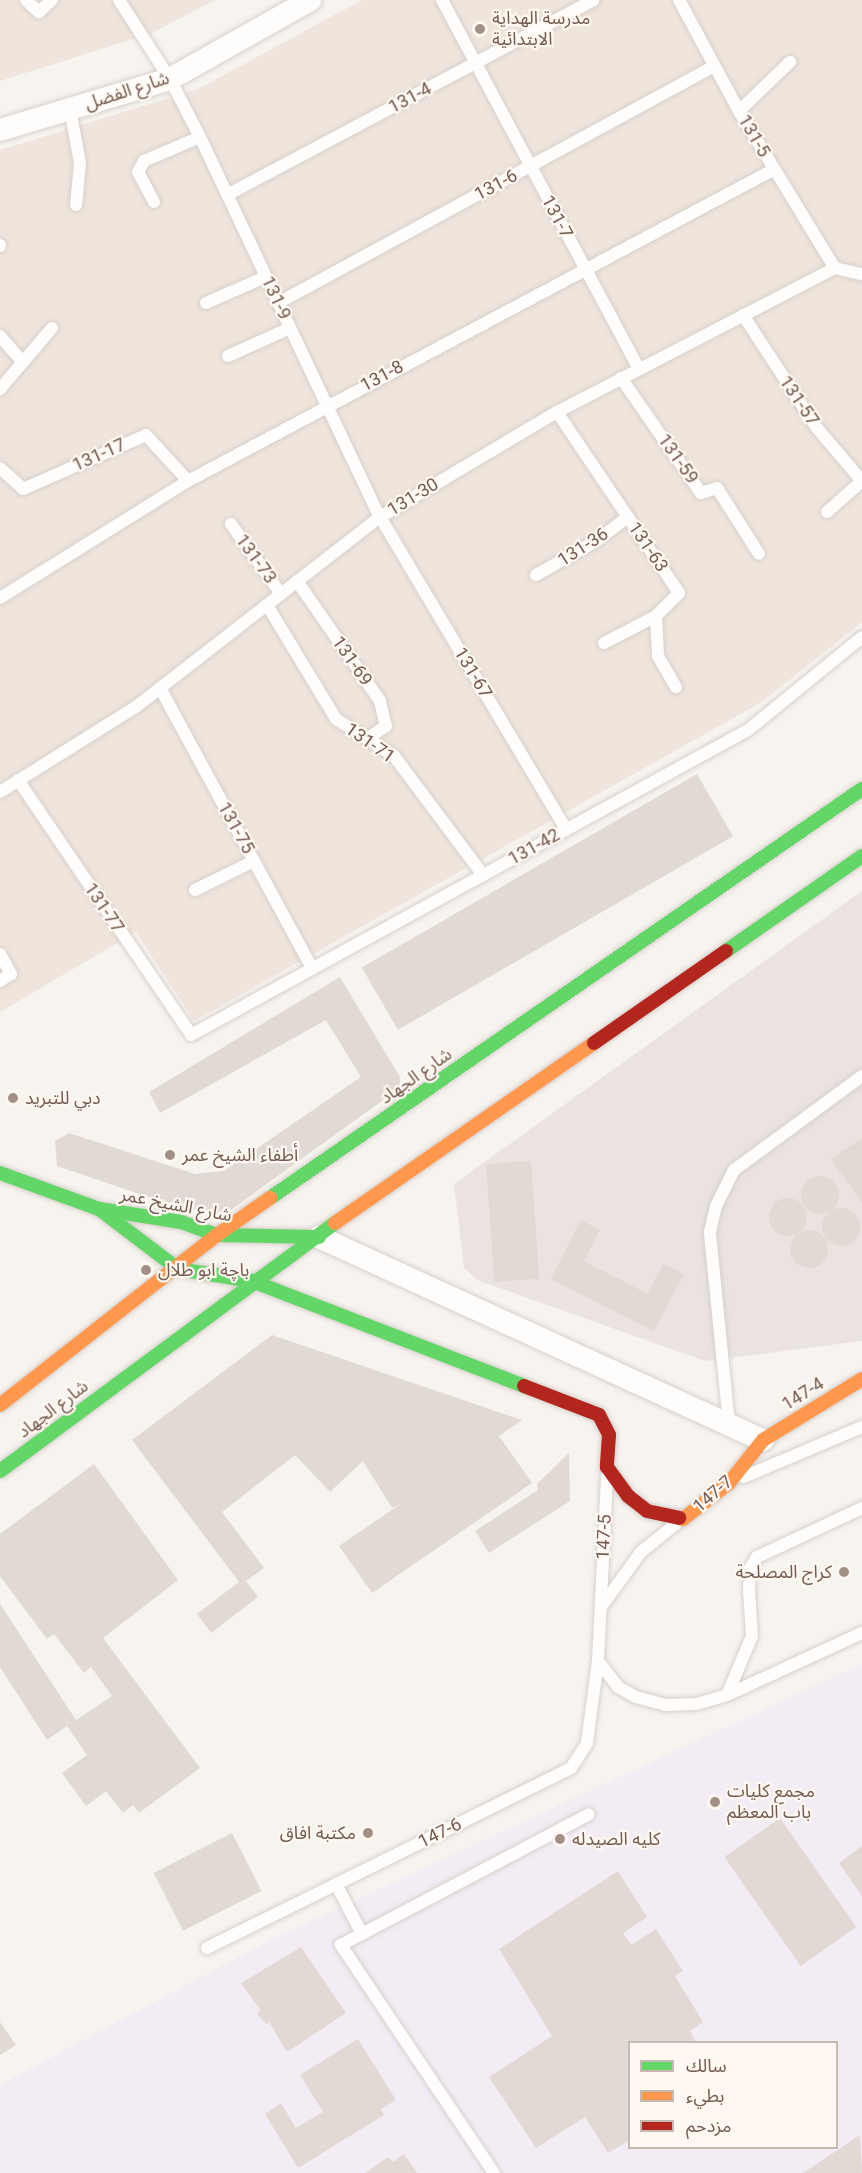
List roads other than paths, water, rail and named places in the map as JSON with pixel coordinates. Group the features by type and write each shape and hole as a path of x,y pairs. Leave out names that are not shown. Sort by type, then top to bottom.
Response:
{"main road":[{"name":"شارع الجهاد","path":"0,1406 178,1269 217,1236 862,789"},
{"name":"شارع الجهاد","path":"0,1471 252,1281 862,856"},
{"name":"شارع الشيخ عمر","path":"0,1173 99,1209 181,1222 217,1236 319,1236"},
{"name":"شارع الشيخ عمر","path":"99,1209 125,1232 178,1269 252,1281"},
{"path":"252,1281 599,1415 609,1435 607,1467"},
{"name":"147-4","path":"763,1440 862,1379"},
{"name":"147-7","path":"607,1467 628,1496 647,1510 683,1519 729,1483 763,1440"}],"street":[{"name":"شارع الفضل","path":"0,129 170,79 310,0"},
{"path":"319,1236 763,1440"}],"lane":[{"path":"26,0 39,12 52,0"},
{"name":"131-9","path":"119,0 170,79 200,137 380,517"},
{"name":"131-7","path":"442,0 639,369"},
{"name":"131-4","path":"227,195 593,0"},
{"name":"131-5","path":"678,0 713,67 773,170 835,268"},
{"path":"739,111 790,62"},
{"name":"131-6","path":"278,303 713,67"},
{"path":"70,109 80,163 76,205"},
{"path":"154,202 138,172 144,161 200,137"},
{"name":"131-8","path":"0,598 188,481 773,170"},
{"path":"835,268 862,274"},
{"name":"131-30","path":"0,792 160,688 380,517 557,412 835,268"},
{"path":"206,303 266,277"},
{"name":"131-57","path":"743,315 817,428 862,481 827,512"},
{"path":"0,389 52,328"},
{"path":"228,356 290,328"},
{"path":"0,336 23,362"},
{"name":"131-59","path":"621,378 701,493 717,488 759,554"},
{"name":"131-63","path":"557,412 679,593 656,616"},
{"name":"131-17","path":"0,468 23,489 146,435 188,481"},
{"name":"131-67","path":"380,517 566,829"},
{"name":"131-36","path":"536,575 596,541 628,517"},
{"name":"131-73","path":"231,524 281,594"},
{"name":"131-69","path":"297,581 380,701 386,726 367,739"},
{"name":"131-71","path":"267,605 336,719 394,756 483,875"},
{"path":"604,643 656,616 658,656 676,687"},
{"name":"131-42","path":"191,1035 748,730 862,637"},
{"name":"131-75","path":"160,688 312,968"},
{"name":"131-77","path":"18,780 191,1035"},
{"path":"195,890 254,861"},
{"path":"0,954 11,974 0,981"},
{"path":"729,1424 710,1232 716,1206 734,1170 862,1076"},
{"path":"729,1483 862,1427"},
{"name":"147-5","path":"598,1661 607,1467"},
{"path":"727,1695 752,1636 750,1569 757,1557 862,1508"},
{"name":"147-5","path":"600,1608 641,1552 683,1519"},
{"path":"598,1661 618,1687 636,1697 665,1705 696,1704 727,1695 862,1633"},
{"name":"147-6","path":"207,1948 571,1768 587,1743 598,1661"},
{"path":"494,2173 341,1945 589,1814"},
{"path":"336,1884 362,1934"}],"place":[{"name":"مدرسة الهداية الابتدائية","path":"480,29"},
{"name":"دبي للتبريد","path":"13,1098"},
{"name":"أطفاء الشيخ عمر","path":"170,1155"},
{"name":"باچة ابو طلال","path":"146,1270"},
{"name":"كراج المصلحة","path":"844,1572"},
{"name":"مجمع كليات باب المعظم","path":"715,1802"},
{"name":"مكتبة افاق","path":"368,1833"},
{"name":"كليه الصيدله","path":"560,1839"}]}
